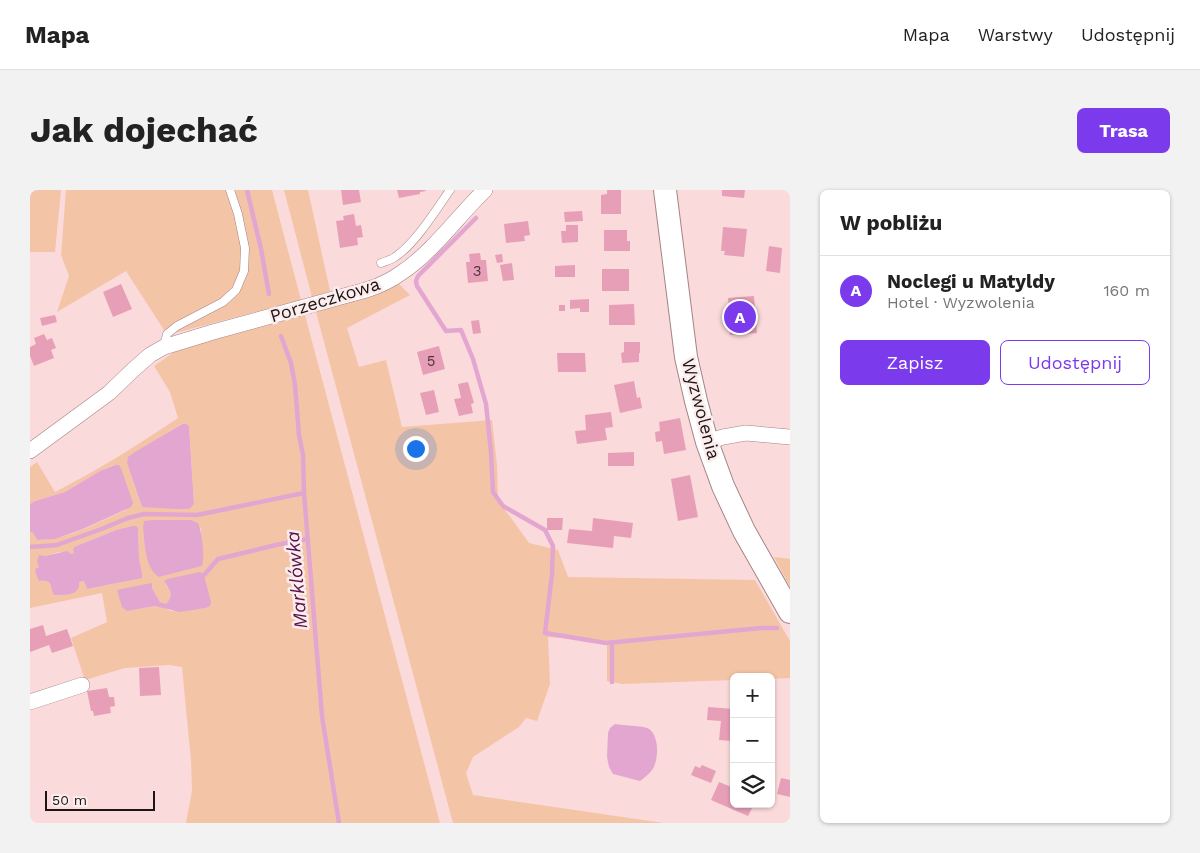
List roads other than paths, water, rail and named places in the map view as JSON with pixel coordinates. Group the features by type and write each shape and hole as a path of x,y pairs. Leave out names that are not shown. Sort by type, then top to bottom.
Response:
{"main road":[{"name":"Wyzwolenia","path":"665,190 686,357 707,442 723,486 744,531 790,612"}],"street":[{"name":"Porzeczkowa","path":"30,452 109,393 150,355 164,347 383,284 416,262 484,190"},
{"path":"707,442 746,433 790,437"},
{"path":"30,702 82,685"}],"lane":[{"name":"Porzeczkowa","path":"164,347 167,334 177,326 223,302 236,290 244,271 245,248 238,214 230,190"},
{"path":"381,263 395,257 409,244 450,190"}],"waterway":[{"name":"Marklówka","path":"247,190 269,294"},
{"path":"476,218 418,276 416,281 417,286 446,331 461,330 473,359 486,404 493,492 503,506 545,530 553,546 552,574 545,633 606,643 777,628"},
{"name":"Marklówka","path":"281,336 291,363 295,385 299,435 303,455 304,493 322,716 339,823"},
{"path":"30,547 57,545 128,518 144,514 197,515 304,493"},
{"path":"204,575 218,559 307,539"},
{"path":"612,642 612,682"}],"place":[{"name":"Noclegi u Matyldy","path":"740,317"}]}
